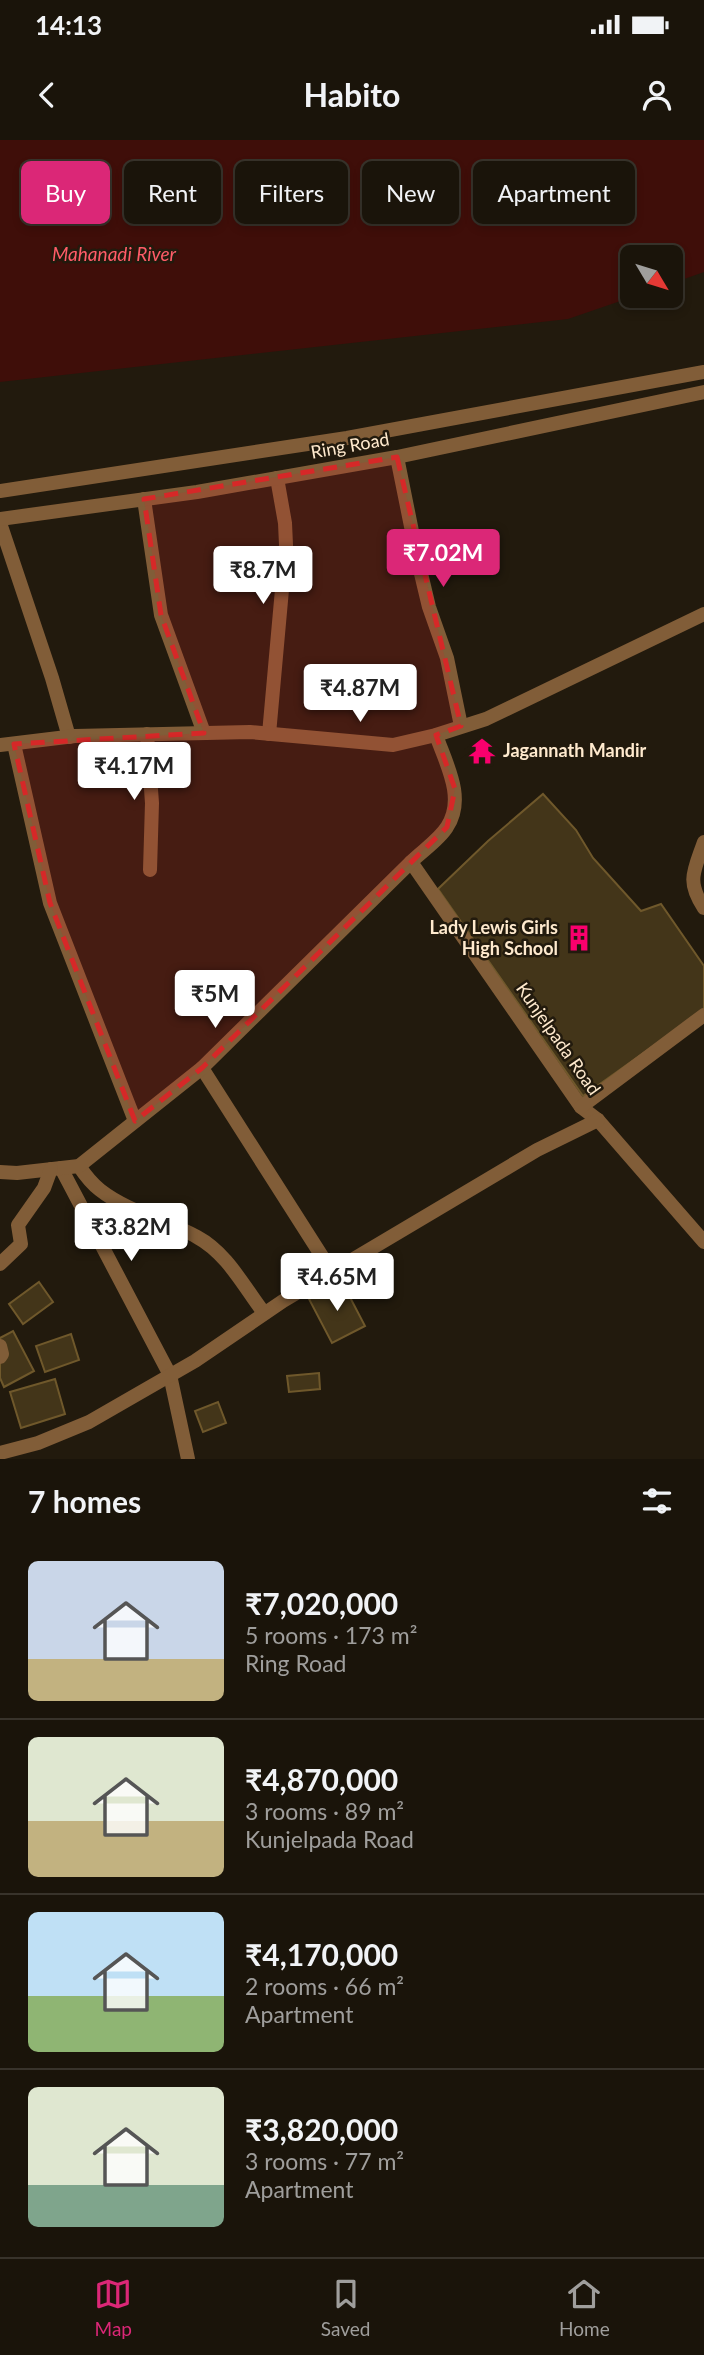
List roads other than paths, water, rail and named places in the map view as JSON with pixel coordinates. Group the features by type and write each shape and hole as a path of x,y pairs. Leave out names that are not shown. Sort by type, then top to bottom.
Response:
{"street":[{"name":"Ring Road","path":"0,491 347,438 704,372"},
{"name":"Ring Road","path":"0,521 397,457 704,392"},
{"path":"397,457 418,561 429,607 447,658 461,726"},
{"path":"269,734 286,545 277,478"},
{"path":"144,499 161,614 204,733"},
{"path":"0,521 69,737"},
{"path":"135,1121 50,903 7,744 69,737 204,733 269,734 393,745 486,719 704,614"},
{"path":"147,734 152,803 150,870"},
{"path":"0,1172 79,1166 201,1068 447,827 455,809 455,789 436,735"},
{"path":"704,842 692,875 693,889 704,908"},
{"name":"Kunjelpada Road","path":"411,862 581,1107 598,1121 704,1241"},
{"path":"581,1107 704,1015"},
{"path":"201,1068 332,1272"},
{"path":"0,1453 38,1443 89,1422 170,1376 332,1272 537,1150 598,1121"},
{"path":"79,1166 92,1183 113,1199 198,1237 215,1249 264,1314"},
{"path":"0,1264 21,1244 18,1225 56,1168"},
{"path":"56,1168 170,1376 188,1459"},
{"path":"0,1346 0,1357"}],"water":[{"name":"Mahanadi River","path":"0,140 704,140 704,272 683,279 683,245 620,245 620,301 568,319 0,382"}],"place":[{"name":"Jagannath Mandir","path":"482,751"},
{"name":"Lady Lewis Girls High School","path":"579,938"}]}
